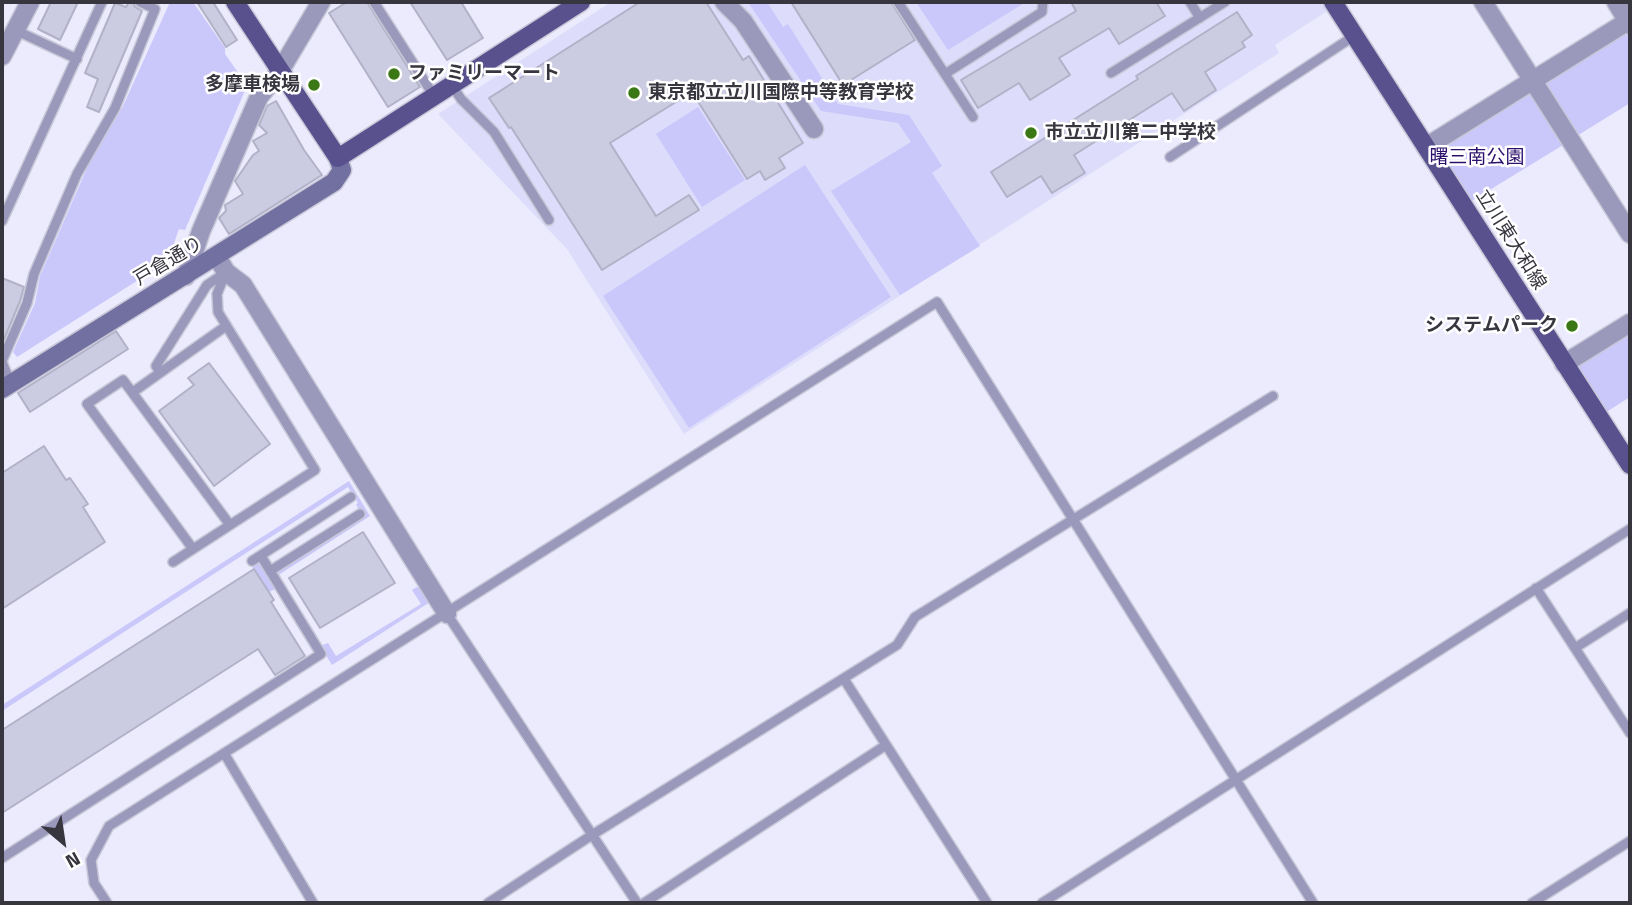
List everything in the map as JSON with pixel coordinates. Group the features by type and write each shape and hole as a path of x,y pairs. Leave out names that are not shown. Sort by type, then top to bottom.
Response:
{"main road":[{"path":"235,2 338,158 580,2"},
{"name":"立川東大和線","path":"1333,2 1630,465"}],"street":[{"path":"2,56 30,2"},
{"path":"186,276 201,232 259,97 280,71 321,2"},
{"path":"724,2 743,21 814,129"},
{"path":"1483,2 1630,234"},
{"path":"1426,147 1630,22 1616,2"},
{"name":"戸倉通り","path":"6,387 186,276 222,264 334,183 342,170 338,158"},
{"path":"222,264 243,285 447,614"},
{"path":"1564,364 1630,323"}],"lane":[{"path":"2,221 102,2"},
{"path":"6,387 2,361 27,303 34,274 77,174 116,108 155,9 139,2"},
{"path":"374,2 434,96"},
{"path":"898,2 973,117"},
{"path":"944,74 1042,12 1043,2"},
{"path":"1190,2 1200,18"},
{"path":"1111,73 1225,2"},
{"path":"15,30 77,59"},
{"path":"1170,157 1354,36"},
{"path":"451,85 494,132 549,220"},
{"path":"173,562 315,470 218,312 216,301 222,264"},
{"path":"160,372 156,366 222,264"},
{"path":"107,903 94,883 91,860 109,827 937,302 1313,903"},
{"path":"133,393 226,326"},
{"path":"193,549 87,404 123,380 230,525"},
{"path":"488,903 897,645 915,617 1273,396"},
{"path":"251,561 351,497"},
{"path":"270,571 360,514"},
{"path":"1042,903 1630,529"},
{"path":"2,858 321,654 261,555"},
{"path":"1536,588 1630,733"},
{"path":"447,614 637,903"},
{"path":"1575,648 1630,614"},
{"path":"844,679 987,903"},
{"path":"644,903 886,745"},
{"path":"224,752 313,903"},
{"path":"1532,903 1630,841"}],"shaded area":[{"path":"611,2 1321,2 1327,11 1275,45 1279,53 684,434 567,249 438,114"}],"green space":[{"path":"170,2 193,2 242,78 253,72 185,230 179,229 174,243 179,247 173,258 17,357 13,352 35,303 40,276 90,161 123,106"},
{"path":"748,2 767,2 783,27 788,24 838,104 909,115 942,166 932,173 980,246 900,295 831,191 911,142 898,123 821,111"},
{"path":"916,2 1026,2 948,50"},
{"path":"1630,29 1630,103 1572,139 1536,83"},
{"name":"曙三南公園","path":"1532,85 1568,142 1465,205 1430,148"},
{"path":"698,107 745,180 702,207 656,134"},
{"path":"805,165 891,297 689,428 603,296"},
{"path":"1630,325 1630,397 1600,416 1566,365"},
{"path":"349,481 370,516 277,576 275,572 365,515 362,509 359,510 356,504 358,503 348,487 2,711 2,705"},
{"path":"260,559 277,588 269,592 251,565"},
{"path":"417,587 422,589 430,602 332,665 320,646 328,643 336,656 421,604 412,590"}],"building":[{"path":"51,2 78,2 60,40 38,29"},
{"path":"129,2 133,2 135,7 142,11 99,112 87,107 98,79 85,73 115,3 126,7"},
{"path":"197,2 213,2 237,40 226,47"},
{"path":"347,2 367,2 420,87 388,107 329,13"},
{"path":"410,2 461,2 483,38 447,60"},
{"path":"640,2 706,2 743,60 749,56 803,143 779,158 785,168 765,180 760,171 747,179 692,92 610,143 656,216 689,195 699,210 602,270 511,127 509,128 489,98"},
{"path":"791,2 891,2 915,40 843,85"},
{"path":"1071,2 1156,2 1165,16 1119,44 1109,28 1059,58 1070,75 1030,100 1019,83 978,108 961,80 1076,11"},
{"path":"1237,12 1252,35 1242,42 1245,47 1205,72 1216,90 1184,111 1172,93 1074,155 1085,173 1052,193 1041,176 1007,197 991,172 1138,79 1136,76"},
{"path":"276,101 322,175 229,234 219,218 226,211 225,205 243,194 235,181 253,155 259,151 253,141 267,133 259,125 267,106"},
{"path":"2,278 24,287 2,344"},
{"path":"116,331 128,349 30,412 18,393"},
{"path":"209,363 270,444 214,486 159,411 194,385 188,378"},
{"path":"44,446 66,480 70,478 88,504 83,507 105,542 2,609 2,473"},
{"path":"363,532 395,583 320,628 289,578"},
{"path":"254,569 305,656 275,675 258,649 2,813 2,730"}],"place":[{"name":"ファミリーマート","path":"394,74"},
{"name":"多摩車検場","path":"314,85"},
{"name":"東京都立立川国際中等教育学校","path":"634,93"},
{"name":"市立立川第二中学校","path":"1031,133"},
{"name":"システムパーク","path":"1572,326"}]}
